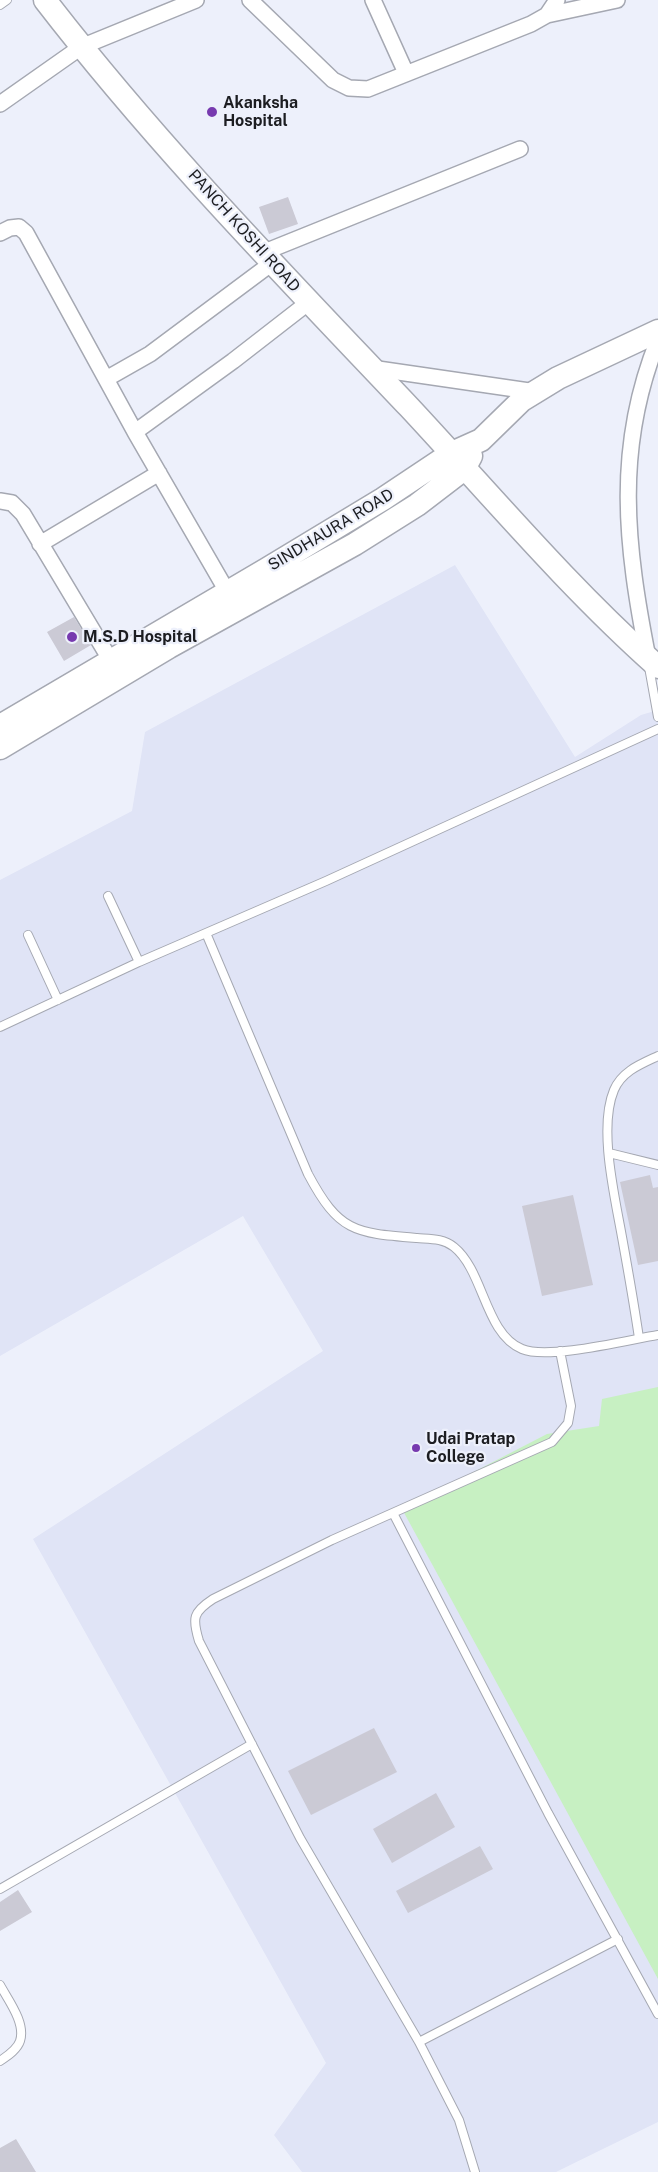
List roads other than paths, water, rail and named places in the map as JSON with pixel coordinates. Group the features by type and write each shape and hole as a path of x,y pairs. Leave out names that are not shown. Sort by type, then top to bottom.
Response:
{"street":[{"name":"PANCH KOSHI ROAD","path":"45,0 81,47 267,258 556,567 653,662"},
{"path":"0,104 81,47 196,0"},
{"path":"250,0 333,80 349,88 368,89 508,34 547,15 616,0"},
{"path":"373,0 406,73"},
{"path":"547,15 557,0"},
{"path":"106,379 150,354 267,258 520,150"},
{"path":"0,233 19,227 26,233 135,432 228,593"},
{"path":"135,432 308,302"},
{"name":"SINDHAURA ROAD","path":"0,726 228,593 383,499 458,461 522,400 567,374 658,331"},
{"path":"653,662 634,589 627,498 637,406 646,370 658,340"},
{"path":"371,368 536,392"},
{"path":"0,748 169,646 354,544 417,505 458,461"},
{"path":"40,544 159,473"},
{"path":"0,501 12,503 23,514 111,661"}],"lane":[{"path":"0,5 8,0"},
{"path":"653,662 658,717"},
{"path":"0,1027 139,962 326,881 658,729"},
{"path":"108,896 139,962"},
{"path":"206,933 308,1174 323,1201 338,1218 358,1230 383,1235 440,1240 452,1245 462,1254 467,1262 498,1325 508,1338 522,1349 539,1353 560,1351 658,1335"},
{"path":"28,935 58,1000"},
{"path":"639,1338 614,1190 609,1153 608,1117 614,1090 621,1078 634,1067 658,1056"},
{"path":"609,1153 658,1165"},
{"path":"475,2172 459,2120 419,2042 300,1838 199,1640 195,1626 196,1614 213,1599 332,1540 552,1442 568,1422 571,1406 560,1351"},
{"path":"394,1513 543,1804 658,2014"},
{"path":"0,1889 252,1744"},
{"path":"419,2042 618,1939"},
{"path":"0,1985 15,2012 21,2032 20,2043 0,2061"}],"place":[{"name":"Akanksha Hospital","path":"212,112"},
{"name":"M.S.D Hospital","path":"72,637"},
{"name":"Udai Pratap College","path":"416,1448"}]}
